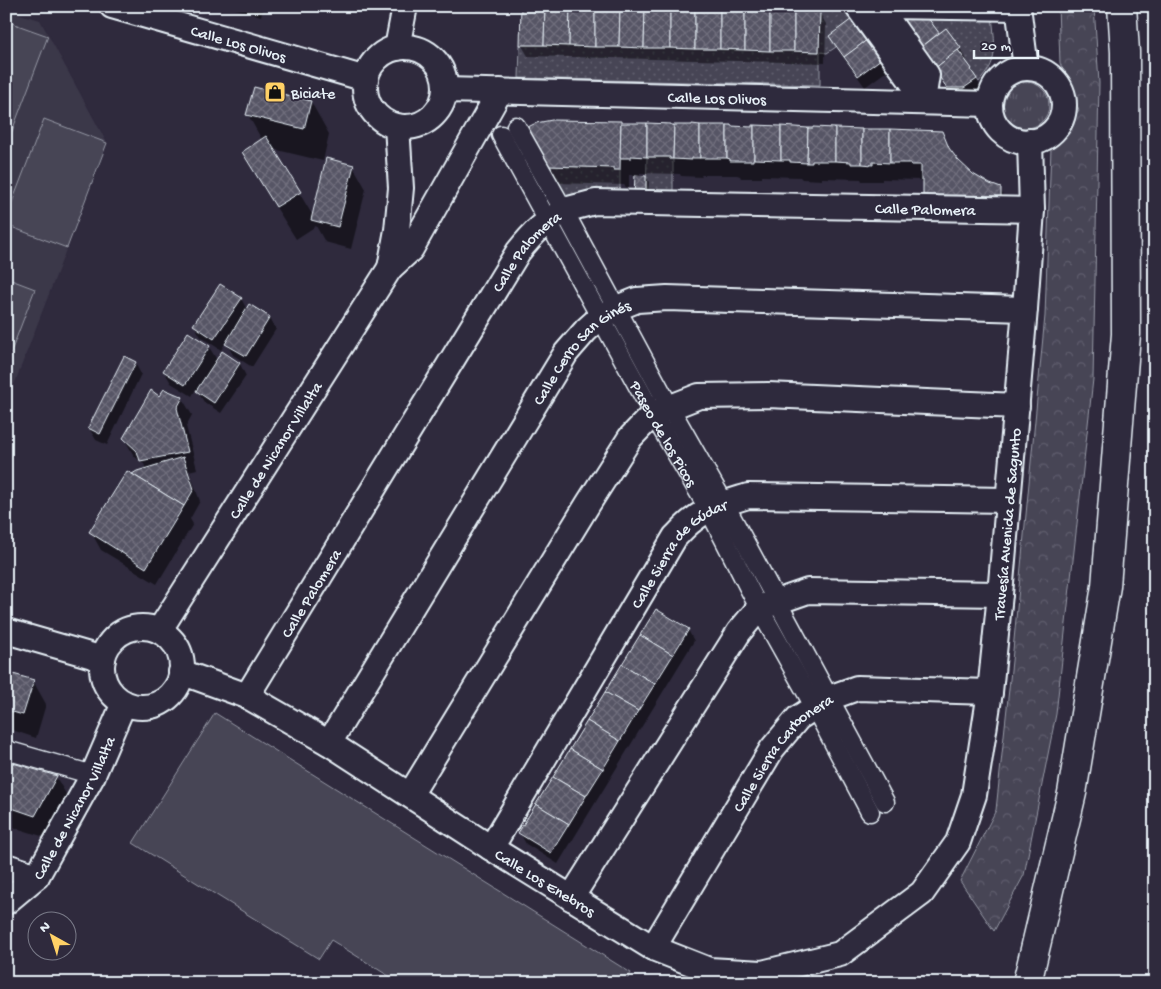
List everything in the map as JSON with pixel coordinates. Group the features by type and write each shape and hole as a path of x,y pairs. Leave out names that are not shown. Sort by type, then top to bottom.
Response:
{"highway":[{"path":"1027,983 1072,793 1106,586 1126,334 1125,52 1122,6"}],"street":[{"name":"Calle Los Olivos","path":"112,6 366,79"},
{"path":"397,48 405,6"},
{"path":"857,6 912,82 925,88 927,75 878,6"},
{"path":"886,6 1018,7 1026,68"},
{"path":"409,47 421,50 432,57 440,66 444,77 445,90 442,103 435,114 424,123 411,127 397,126 385,122 375,114 368,104 365,92 366,79 370,68 386,52 397,48 409,47"},
{"path":"1026,68 1039,70 1050,76 1058,85 1063,96 1064,109 1060,121 1052,131 1042,138 1030,141 1006,136 992,116 990,104 992,93 997,83 1005,75 1015,70 1026,68"},
{"name":"Calle Los Olivos","path":"445,90 990,104"},
{"name":"Calle de Nicanor Villalta","path":"159,631 390,268 411,249 500,91"},
{"name":"Calle de Nicanor Villalta","path":"390,268 397,230 401,188 397,126"},
{"name":"Paseo de los Picos","path":"516,126 556,216 662,411 716,506 822,702 885,802"},
{"name":"Paseo de los Picos","path":"501,135 556,216"},
{"name":"Travesía Avenida de Sagunto","path":"922,893 958,842 974,795 990,692 1025,309 1032,210 1030,141"},
{"name":"Calle Palomera","path":"247,696 518,252 532,235 568,208 595,202 1032,210"},
{"name":"Calle Cerro San Ginés","path":"328,743 566,353 586,330 609,313 637,300 667,298 1025,309"},
{"path":"410,795 630,438 662,411 699,396 768,395 1017,406"},
{"name":"Calle Sierra de Gúdar","path":"491,848 675,537 692,520 716,506 748,496 1008,500"},
{"path":"571,898 733,640 768,605 808,592 1000,594"},
{"path":"145,627 159,631 168,636 176,647 181,659 181,672 178,684 171,694 161,702 149,706 136,706 124,703 114,696 106,685 102,672 102,659 106,648 123,632 134,628 145,627"},
{"path":"6,631 102,659"},
{"name":"Calle Los Enebros","path":"181,672 247,696 328,743 491,848 653,948 709,970 762,973 840,954 922,893"},
{"name":"Calle Sierra Carbonera","path":"653,948 772,749 798,718 822,702 857,688 990,692"},
{"name":"Paseo de los Picos","path":"822,702 870,812"},
{"name":"Calle de Nicanor Villalta","path":"6,902 37,876 93,775 124,703"},
{"path":"6,750 93,775"},
{"path":"6,866 37,876"}],"shaded area":[{"path":"6,10 40,20 107,143 6,406"}],"green space":[{"path":"1058,6 1094,6 1099,83 1093,379 1056,714 1024,875 994,931 960,881 996,810 1045,316 1051,148 1079,110 1060,63"},
{"path":"820,11 848,12 853,19 829,36 836,47 827,53 820,52 820,85 519,78 520,45 819,52"},
{"path":"925,14 992,15 993,57 990,67 979,82 958,50 961,48 946,28 939,33"},
{"path":"6,21 48,36 6,147"},
{"path":"1031,82 1043,88 1048,96 1048,114 1043,122 1035,127 1021,128 1009,122 1004,114 1003,100 1009,88 1017,83"},
{"path":"44,119 107,143 67,248 6,225 6,218"},
{"path":"647,157 670,157 670,159 673,159 673,198 646,197"},
{"path":"548,166 614,168 615,170 620,170 620,197 565,201"},
{"path":"6,278 35,289 6,365"},
{"path":"215,713 631,973 625,983 400,983 331,940 319,959 133,843"}],"building":[{"path":"521,6 545,6 544,45 520,45"},
{"path":"545,6 570,6 569,46 544,45"},
{"path":"570,6 595,7 595,47 569,46"},
{"path":"595,7 620,7 619,47 595,47"},
{"path":"620,7 645,7 644,48 619,47"},
{"path":"645,7 670,8 670,48 644,48"},
{"path":"670,8 695,9 695,49 670,48"},
{"path":"695,9 720,9 720,49 695,49"},
{"path":"720,9 745,10 745,50 720,49"},
{"path":"745,10 770,10 770,51 745,50"},
{"path":"770,10 794,11 794,51 770,51"},
{"path":"794,11 820,11 819,52 794,51"},
{"path":"892,13 925,14 939,33 919,49"},
{"path":"856,16 871,37 844,57 829,36"},
{"path":"946,28 961,48 934,69 919,49"},
{"path":"871,37 885,56 858,76 844,57"},
{"path":"958,50 977,79 964,88 947,88 934,69"},
{"path":"254,87 311,101 304,129 246,115"},
{"path":"552,120 621,121 620,170 614,170 614,168 548,166 526,128 536,123"},
{"path":"621,123 647,123 647,157 631,156 631,158 620,158"},
{"path":"647,123 674,125 673,159 670,159 670,157 647,157"},
{"path":"674,125 700,125 700,158 692,158 692,160 673,159"},
{"path":"700,125 727,125 727,158 700,158"},
{"path":"727,125 752,127 754,125 753,161 730,161 727,158"},
{"path":"754,125 781,126 781,160 754,159"},
{"path":"781,126 808,128 807,163 781,160"},
{"path":"808,128 835,128 835,161 812,161 812,163 807,163"},
{"path":"835,128 862,129 862,164 835,161"},
{"path":"862,129 890,129 890,163 873,162 873,165 862,164"},
{"path":"890,129 942,131 949,148 958,160 973,174 1001,188 1001,207 923,203 921,165 890,163"},
{"path":"266,136 301,192 276,207 242,152"},
{"path":"326,158 354,165 338,227 311,220"},
{"path":"635,175 646,176 646,197 634,197"},
{"path":"220,284 242,298 214,339 193,325"},
{"path":"249,304 270,317 246,356 225,344"},
{"path":"188,332 210,346 185,385 163,371"},
{"path":"222,351 240,363 214,403 196,391"},
{"path":"124,356 136,362 100,434 88,428"},
{"path":"164,389 183,397 177,408 188,452 140,461 137,451 123,438 151,390 159,396"},
{"path":"183,457 194,489 184,506 132,474 137,471"},
{"path":"127,471 184,506 146,568 89,532"},
{"path":"656,609 689,629 673,655 640,635"},
{"path":"640,635 673,655 655,684 622,664"},
{"path":"622,664 655,684 638,711 605,692"},
{"path":"6,672 34,680 23,715 6,710"},
{"path":"605,692 638,711 620,741 587,721"},
{"path":"587,721 620,741 603,769 570,749"},
{"path":"570,749 603,769 586,796 553,777"},
{"path":"6,761 57,776 35,816 6,806"},
{"path":"553,777 586,796 569,824 536,804"},
{"path":"536,804 569,824 551,853 518,833"}],"place":[{"name":"Biciate","path":"275,92"}]}
